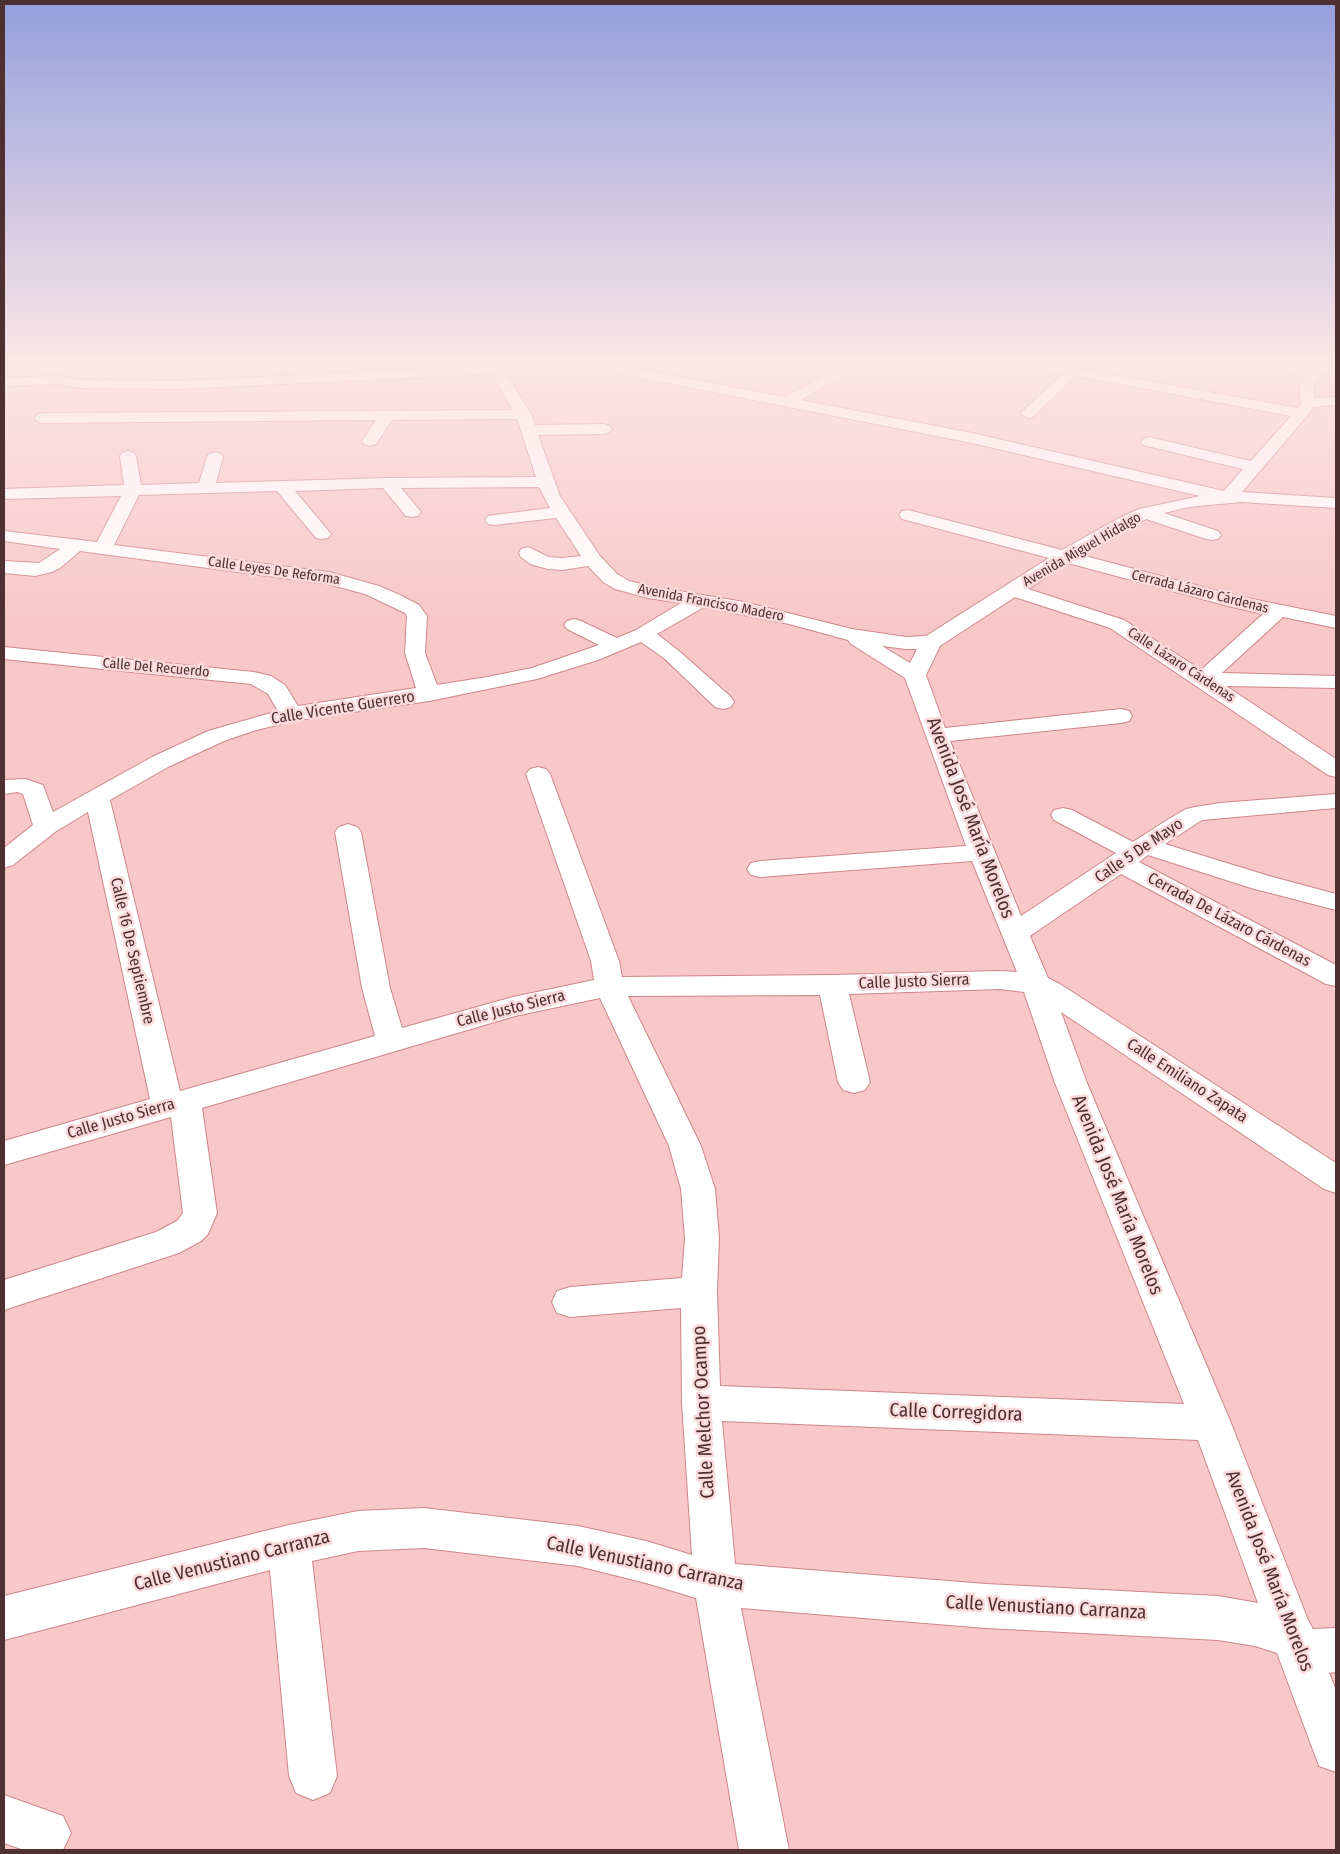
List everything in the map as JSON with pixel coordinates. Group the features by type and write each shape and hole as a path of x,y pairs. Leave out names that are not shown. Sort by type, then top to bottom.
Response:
{"street":[{"name":"Avenida Francisco Madero","path":"535,449 551,496 561,512 593,560 605,574 622,584 648,592 793,618 850,635 906,643 931,642"},
{"path":"1022,449 1228,497 1271,449"},
{"path":"1177,449 1255,467"},
{"path":"103,548 133,490 128,456"},
{"path":"206,488 215,457"},
{"path":"4,494 388,483 546,482"},
{"path":"388,483 412,512"},
{"path":"282,486 322,534"},
{"name":"Avenida Miguel Hidalgo","path":"931,642 1066,556 1125,522 1146,513 1189,502 1228,497 1270,497 1336,503"},
{"path":"494,520 561,512"},
{"path":"1146,513 1212,535"},
{"path":"908,515 1066,556"},
{"name":"Calle Leyes De Reforma","path":"4,536 330,578 352,583 393,599 412,609 417,616 415,653 428,694"},
{"path":"4,566 35,570 45,568 54,564 76,545"},
{"path":"528,553 537,560 548,564 593,560"},
{"name":"Cerrada Lázaro Cárdenas","path":"1066,556 1150,580 1278,611 1336,622"},
{"name":"Calle Lázaro Cárdenas","path":"1012,590 1117,624 1334,767"},
{"name":"Calle Vicente Guerrero","path":"4,860 46,827 160,762 216,736 291,714 513,680 563,666 643,634 691,608 700,600"},
{"path":"1203,679 1278,611"},
{"path":"574,625 616,645"},
{"path":"643,634 672,655 723,702"},
{"name":"Avenida Francisco Madero","path":"850,635 915,675"},
{"path":"915,675 931,642"},
{"name":"Calle Del Recuerdo","path":"4,654 254,678 263,681 276,690 291,714"},
{"name":"Avenida José María Morelos","path":"915,675 936,736 981,853 1036,984 1071,1083 1211,1423 1310,1646 1336,1749"},
{"path":"1203,679 1336,682"},
{"path":"936,736 1122,716"},
{"name":"Calle Melchor Ocampo","path":"538,774 605,961 609,987 685,1146 698,1189 702,1238 700,1292 701,1403 715,1583 764,1850"},
{"path":"4,787 17,785 26,786 34,790 46,827"},
{"name":"Calle 16 De Septiembre","path":"4,1295 167,1243 189,1231 196,1224 200,1213 176,1103 97,798"},
{"name":"Calle 5 De Mayo","path":"1015,933 1186,818 1204,812 1336,802"},
{"path":"1063,815 1134,854 1242,876 1336,902"},
{"path":"348,832 376,988 392,1041"},
{"path":"760,869 981,853"},
{"name":"Cerrada De Lázaro Cárdenas","path":"1134,854 1336,977"},
{"name":"Calle Justo Sierra","path":"4,1153 513,1006 609,987 832,985 1000,980 1036,984"},
{"name":"Calle Emiliano Zapata","path":"1036,984 1050,991 1336,1180"},
{"path":"832,985 854,1082"},
{"path":"570,1302 700,1292"},
{"name":"Calle Corregidora","path":"701,1403 1211,1423"},
{"name":"Calle Venustiano Carranza","path":"4,1618 289,1545 358,1531 424,1528 578,1546 646,1562 715,1583 765,1589 831,1592 986,1606 1218,1618 1255,1624 1310,1646"},
{"path":"289,1545 313,1776"}]}
